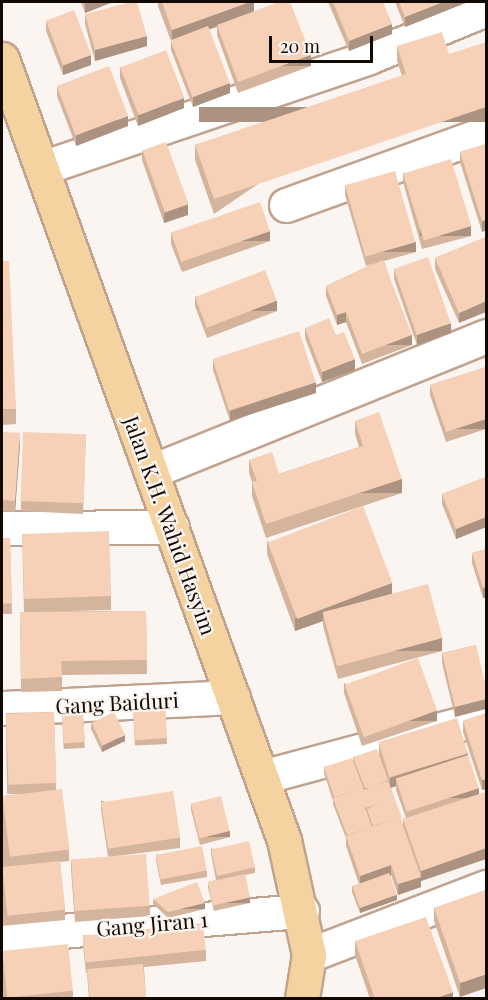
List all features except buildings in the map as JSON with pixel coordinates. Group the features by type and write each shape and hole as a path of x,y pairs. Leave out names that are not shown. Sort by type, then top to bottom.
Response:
{"main road":[{"name":"Jalan K.H. Wahid Hasyim","path":"2,59 262,777 302,910 309,955 302,999"}],"street":[{"path":"42,168 369,57 486,9"},
{"path":"286,205 486,133"},
{"path":"152,471 486,336"},
{"path":"2,528 172,527"},
{"name":"Gang Baiduri","path":"2,708 232,697"},
{"path":"262,777 486,717"},
{"path":"309,955 486,887"},
{"name":"Gang Jiran 1","path":"2,936 302,910"}]}
